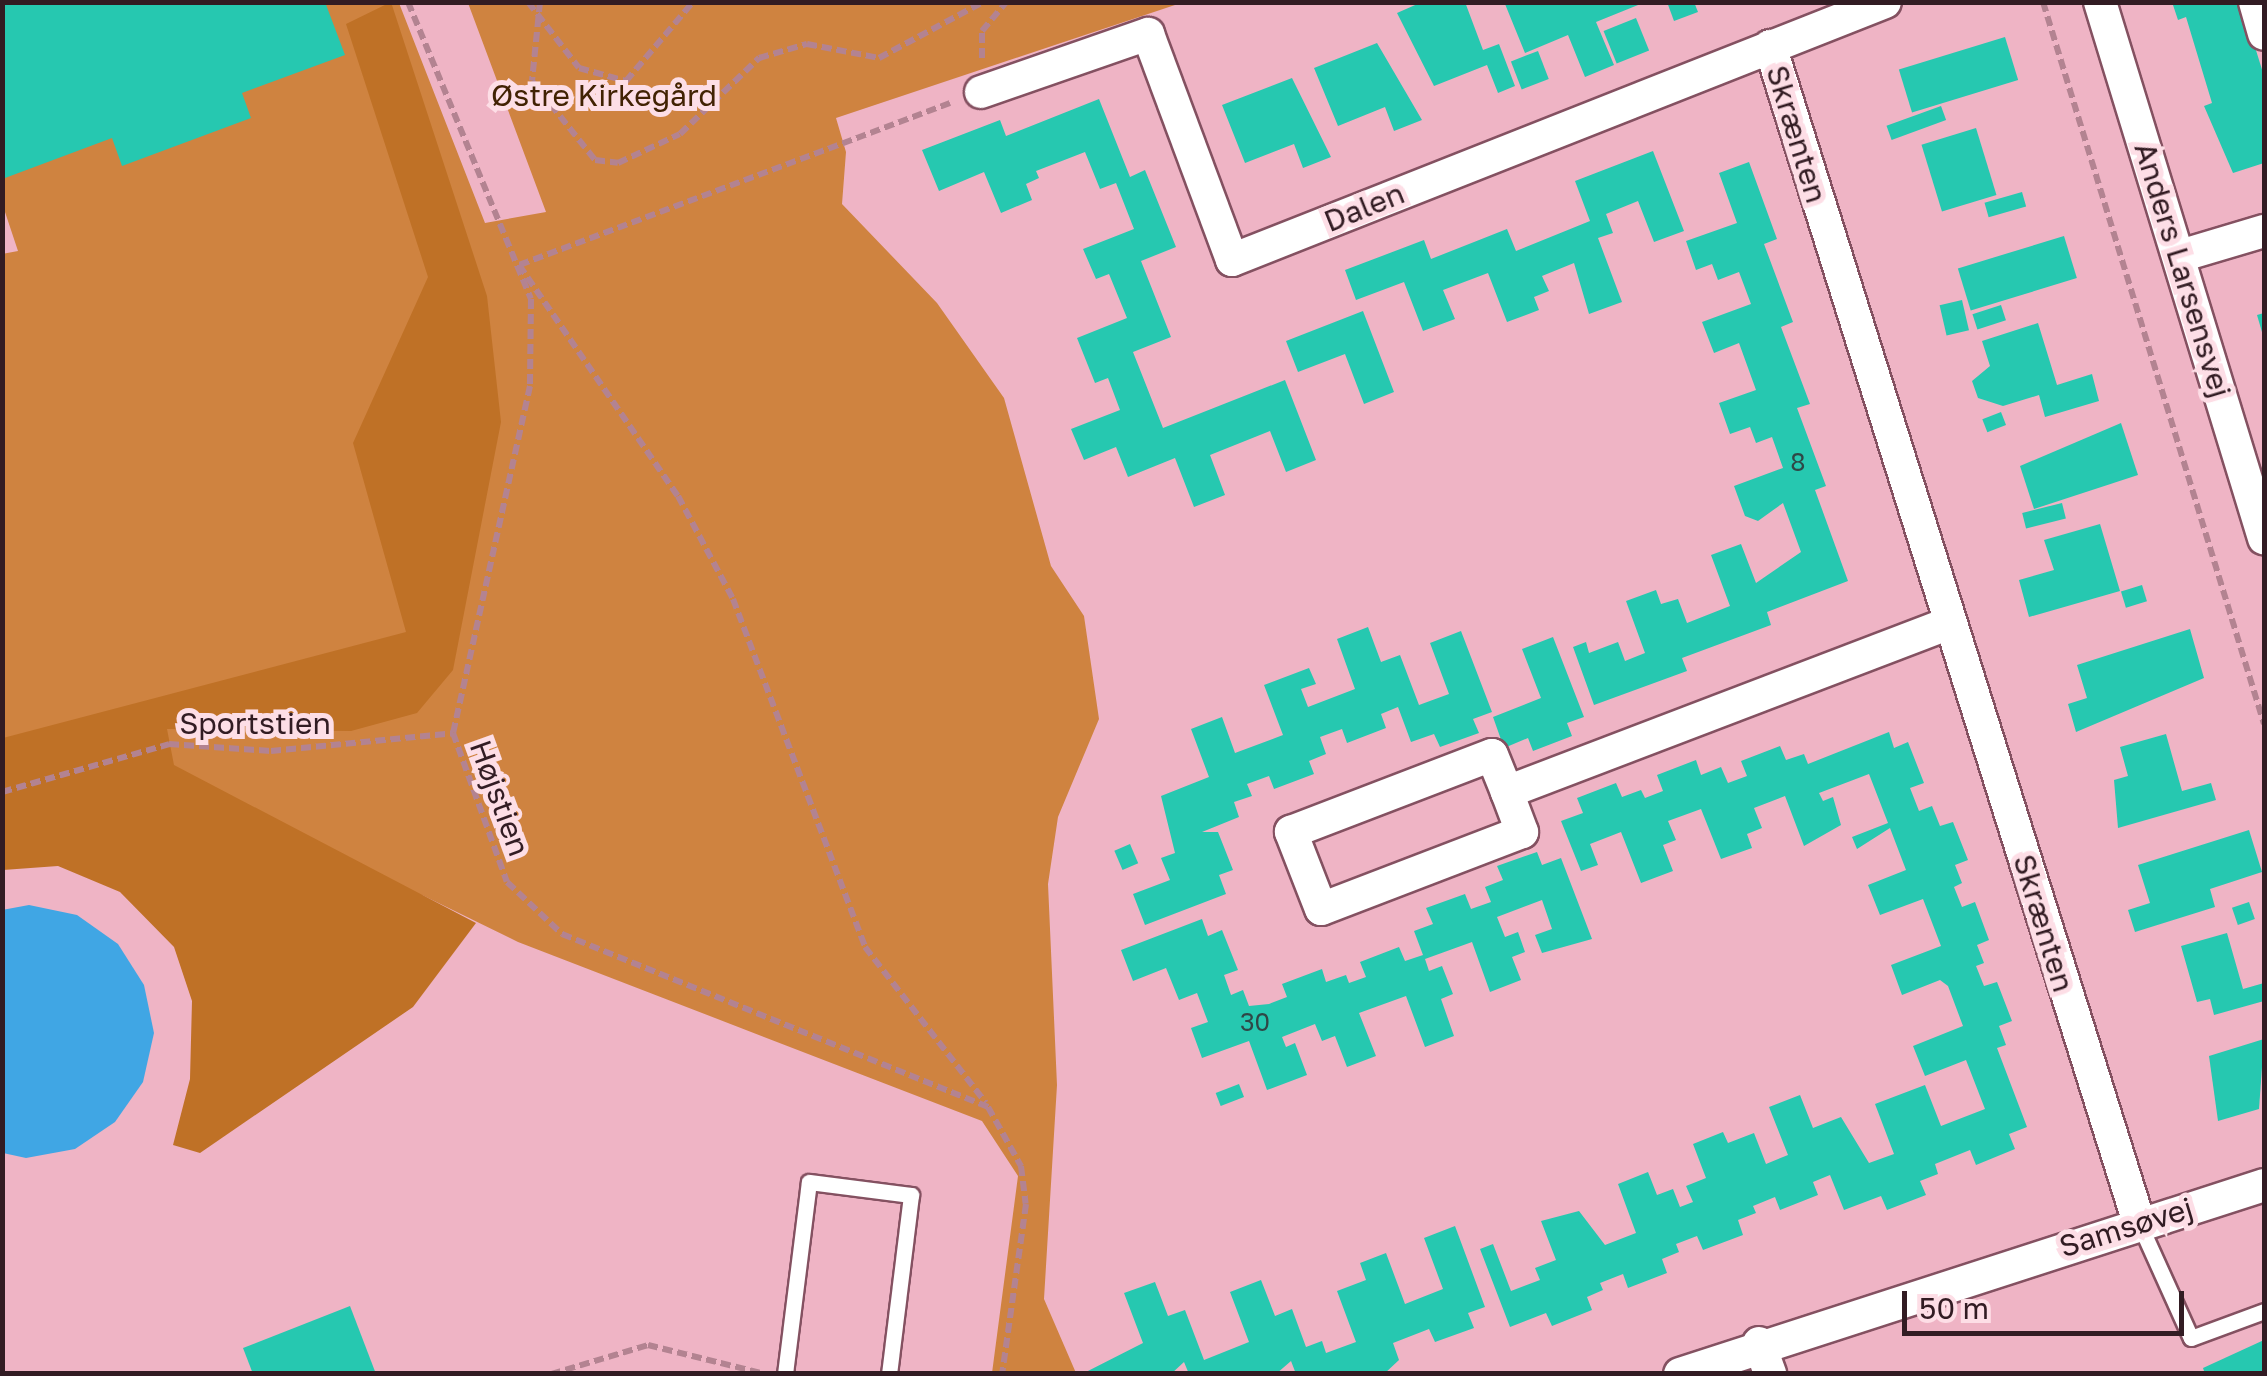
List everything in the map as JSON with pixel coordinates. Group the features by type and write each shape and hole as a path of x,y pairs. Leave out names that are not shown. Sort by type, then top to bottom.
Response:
{"street":[{"name":"Dalen","path":"981,92 1148,34 1232,260 1885,2"},
{"name":"Anders Larsensvej","path":"2100,2 2264,538"},
{"path":"2255,2 2264,34"},
{"name":"Skrænten","path":"1770,46 2139,1223"},
{"path":"2180,256 2264,231"},
{"path":"1507,792 1950,622"},
{"path":"1492,755 1507,792 1522,832 1321,909 1291,832 1492,755"},
{"name":"Samsøvej","path":"1680,1374 1765,1358 2139,1223 2264,1185"}],"lane":[{"path":"785,1374 809,1182 911,1195 889,1374"},
{"path":"2139,1223 2192,1338 2264,1311"}],"path":[{"name":"Højstien","path":"408,2 531,300 530,386 453,733 507,882 562,934 988,1107"},
{"path":"528,2 536,20 579,68 626,81 693,2"},
{"path":"540,2 532,81 550,114 595,160 618,164 680,134 759,58 807,44 880,58 982,2"},
{"path":"519,265 981,92 982,31 1006,2"},
{"path":"2043,2 2264,724"},
{"name":"Højstien","path":"519,265 678,496 733,598 865,948 988,1107 1021,1166 1026,1204 1002,1374"},
{"name":"Sportstien","path":"2,792 169,744 271,751 453,733"},
{"path":"551,1374 648,1345 762,1374"}],"green space":[{"name":"Østre Kirkegård","path":"3,3 399,3 485,223 546,212 468,3 1181,3 836,118 846,152 842,204 937,303 1004,398 1051,566 1084,616 1099,719 1058,817 1048,884 1057,1085 1044,1299 1076,1373 992,1373 1018,1176 982,1121 518,942 422,895 3,842 2,254 18,251 3,206"}],"shaded area":[{"path":"391,2 487,296 501,422 453,670 417,713 351,731 167,729 174,765 476,923 413,1007 200,1153 173,1145 190,1079 192,1001 174,947 120,892 58,866 3,870 3,738 406,632 353,443 428,277 346,24"}],"water":[{"path":"29,905 77,915 118,944 144,985 154,1033 143,1082 115,1122 75,1149 26,1158 3,1153 2,910"}],"building":[{"path":"2,2 325,2 345,55 242,93 251,118 122,166 112,138 5,178"},
{"path":"1422,2 1465,2 1483,50 1499,44 1515,86 1498,93 1487,65 1434,86 1397,13"},
{"path":"1667,2 1694,2 1698,12 1674,21"},
{"path":"2172,2 2241,2 2264,76 2264,163 2233,173 2204,106 2212,103 2186,17 2178,20"},
{"path":"1643,3 1596,22 1614,65 1585,77 1568,35 1525,53 1505,4"},
{"path":"1636,18 1649,50 1617,64 1604,31"},
{"path":"2005,37 2018,80 1912,112 1899,69"},
{"path":"1377,43 1422,120 1394,131 1385,107 1338,126 1314,68"},
{"path":"1538,51 1549,79 1522,89 1511,61"},
{"path":"1292,78 1331,157 1303,168 1294,144 1245,163 1222,105"},
{"path":"1099,99 1130,177 1145,170 1176,247 1141,261 1171,337 1133,352 1163,428 1285,380 1316,460 1286,472 1270,431 1210,455 1225,495 1194,507 1175,458 1128,477 1116,447 1084,460 1071,429 1120,410 1108,378 1095,383 1077,338 1127,318 1109,274 1096,279 1083,249 1134,229 1116,183 1100,189 1085,152 1036,171 1039,178 1026,184 1032,200 1001,213 984,172 939,191 922,150 1000,120 1006,136"},
{"path":"1941,106 1946,120 1892,140 1886,126"},
{"path":"1976,128 1996,195 1942,212 1921,145"},
{"path":"1653,151 1684,231 1654,242 1638,201 1606,214 1613,233 1598,238 1622,302 1589,314 1574,263 1542,276 1549,291 1534,297 1539,310 1507,322 1488,273 1443,290 1455,319 1423,331 1404,282 1356,300 1345,270 1424,240 1431,259 1507,229 1516,251 1590,221 1575,181"},
{"path":"1749,162 1777,239 1764,244 1793,322 1781,327 1810,404 1797,408 1826,486 1815,490 1848,581 1767,612 1771,625 1682,658 1687,671 1594,705 1573,647 1586,642 1589,653 1618,642 1625,661 1645,653 1626,601 1656,590 1661,604 1678,599 1687,623 1730,606 1711,555 1741,544 1756,583 1801,552 1783,503 1758,521 1745,516 1734,486 1783,468 1772,437 1756,443 1750,427 1730,434 1719,403 1756,390 1739,343 1714,353 1702,322 1751,304 1739,272 1718,280 1712,264 1696,270 1686,241 1737,223 1719,173"},
{"path":"2022,192 2026,206 1989,217 1985,203"},
{"path":"2064,236 2077,278 1971,311 1958,268"},
{"path":"1962,300 1969,330 1947,335 1940,305"},
{"path":"2001,305 2006,320 1977,329 1972,314"},
{"path":"1363,311 1394,392 1364,404 1345,354 1298,372 1286,341"},
{"path":"2264,313 2264,339 2257,315"},
{"path":"2038,323 2057,385 2092,374 2099,401 2045,417 2039,395 2003,406 1978,398 1972,381 1990,366 1982,341"},
{"path":"2001,412 2006,425 1987,432 1982,419"},
{"path":"2121,423 2138,475 2034,509 2020,466"},
{"path":"2062,503 2066,519 2026,528 2022,513"},
{"path":"2100,524 2120,591 2029,617 2019,580 2054,570 2044,540"},
{"path":"2142,585 2147,601 2126,608 2121,591"},
{"path":"1368,627 1381,662 1400,655 1419,705 1449,694 1430,643 1461,631 1492,712 1473,719 1479,733 1440,747 1434,734 1411,742 1398,707 1381,714 1386,728 1347,743 1342,729 1320,737 1326,754 1309,761 1314,774 1274,789 1269,776 1247,784 1252,796 1234,802 1239,817 1202,832 1218,832 1233,870 1219,875 1226,894 1145,925 1133,894 1170,880 1161,858 1175,853 1161,796 1209,777 1191,729 1222,717 1235,753 1283,735 1264,685 1309,668 1316,684 1301,689 1308,707 1355,689 1337,639"},
{"path":"2190,629 2204,678 2076,732 2068,704 2087,698 2077,665"},
{"path":"1553,637 1584,717 1567,723 1572,736 1533,751 1528,738 1504,748 1493,717 1541,698 1522,649"},
{"path":"1889,732 1894,748 1908,742 1924,783 1910,788 1919,811 1932,806 1940,826 1953,822 1968,860 1955,865 1962,883 1954,887 1962,907 1975,902 1989,940 1977,945 1984,963 1976,966 1984,986 1997,982 2012,1021 1999,1026 2006,1045 1997,1048 2027,1127 2009,1134 2015,1149 1976,1165 1970,1150 1935,1164 1938,1174 1920,1181 1926,1195 1887,1210 1881,1196 1844,1210 1830,1175 1813,1182 1818,1195 1780,1210 1775,1197 1753,1206 1756,1213 1738,1220 1743,1235 1703,1250 1697,1236 1676,1244 1679,1252 1662,1259 1667,1273 1628,1288 1623,1274 1600,1283 1603,1290 1587,1297 1592,1310 1552,1326 1546,1313 1510,1327 1480,1249 1493,1244 1511,1291 1540,1280 1535,1268 1556,1260 1541,1221 1579,1211 1605,1245 1636,1233 1618,1184 1648,1172 1657,1195 1673,1189 1680,1207 1693,1202 1686,1186 1706,1178 1693,1144 1723,1132 1728,1143 1754,1133 1766,1164 1788,1155 1769,1107 1800,1095 1813,1128 1841,1117 1869,1163 1894,1154 1875,1104 1925,1085 1941,1126 1985,1109 1966,1060 1925,1076 1913,1046 1963,1026 1948,986 1940,980 1902,995 1891,965 1941,946 1923,899 1880,915 1868,885 1906,870 1890,828 1857,849 1852,837 1888,823 1869,774 1819,793 1823,801 1833,797 1841,825 1804,846 1785,796 1754,808 1762,828 1747,834 1752,848 1721,859 1701,809 1668,821 1676,840 1663,845 1673,871 1641,883 1621,832 1590,844 1598,865 1581,871 1561,821 1583,813 1577,798 1616,783 1622,797 1641,790 1645,798 1663,791 1657,775 1696,760 1701,775 1721,767 1728,783 1747,776 1741,761 1780,746 1786,760 1804,754 1808,764"},
{"path":"2166,734 2182,791 2211,783 2216,800 2118,828 2114,780 2128,776 2120,747"},
{"path":"2249,830 2262,872 2210,889 2215,907 2135,932 2128,910 2150,903 2138,865"},
{"path":"1130,844 1138,863 1123,870 1114,851"},
{"path":"1537,852 1542,865 1561,858 1592,939 1542,953 1535,935 1552,929 1542,900 1497,917 1505,937 1518,932 1525,952 1512,957 1521,980 1490,992 1472,942 1425,959 1429,971 1442,966 1453,994 1441,999 1454,1036 1425,1047 1406,996 1359,1013 1376,1056 1347,1067 1335,1036 1322,1041 1315,1024 1282,1037 1286,1047 1295,1043 1307,1075 1267,1090 1249,1041 1202,1058 1191,1028 1208,1022 1197,993 1179,1000 1166,968 1133,981 1121,950 1202,919 1208,936 1222,930 1238,970 1224,975 1231,995 1243,990 1249,1006 1269,1004 1287,997 1282,984 1322,969 1326,982 1346,975 1349,983 1366,977 1360,962 1399,947 1405,961 1423,955 1414,931 1433,924 1426,908 1465,894 1471,909 1491,902 1485,887 1503,880 1497,866"},
{"path":"2249,902 2255,919 2238,925 2232,908"},
{"path":"2227,933 2243,989 2264,983 2264,1001 2214,1015 2210,999 2197,1002 2181,946"},
{"path":"2264,1039 2259,1109 2218,1121 2209,1056"},
{"path":"1239,1084 1244,1097 1221,1106 1216,1093"},
{"path":"1455,1226 1485,1307 1468,1313 1474,1328 1435,1342 1429,1329 1393,1343 1399,1360 1384,1374 1296,1374 1291,1361 1276,1374 1189,1374 1184,1362 1171,1374 1082,1374 1143,1343 1124,1293 1155,1282 1168,1316 1185,1310 1204,1360 1249,1342 1230,1292 1261,1280 1275,1316 1292,1309 1306,1347 1322,1341 1326,1353 1356,1342 1337,1291 1366,1280 1360,1263 1386,1253 1405,1304 1443,1289 1424,1238"},
{"path":"350,1306 376,1374 253,1374 243,1348"},
{"path":"2264,1340 2264,1374 2205,1374 2203,1368"}]}
